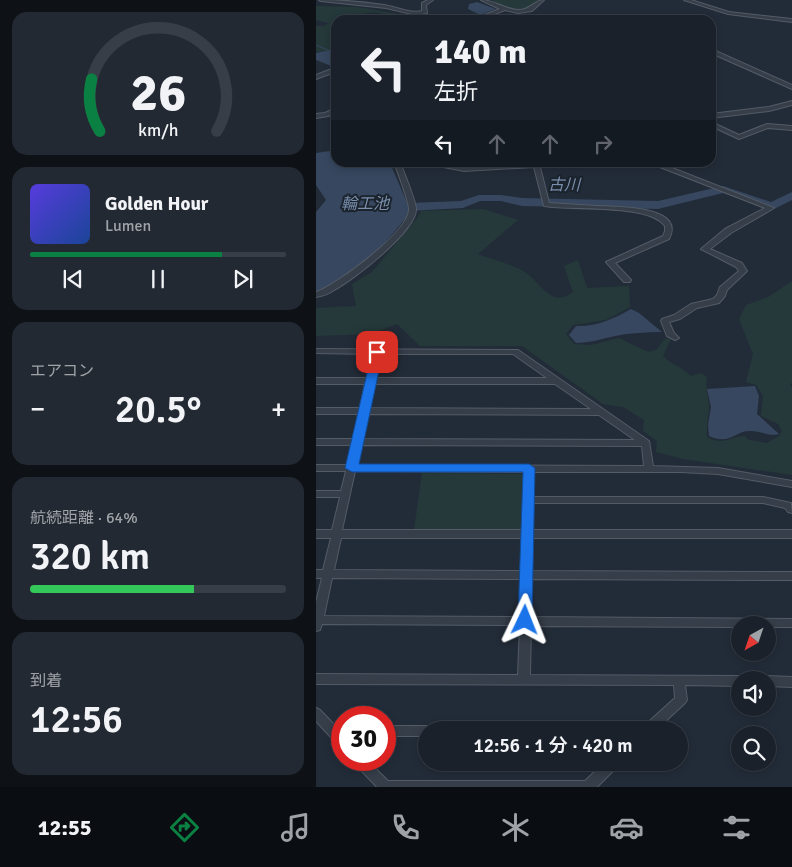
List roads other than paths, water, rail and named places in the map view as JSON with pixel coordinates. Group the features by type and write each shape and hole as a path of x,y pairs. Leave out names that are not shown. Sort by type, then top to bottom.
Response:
{"street":[{"path":"320,0 386,7 416,14 425,12 424,4 431,0"},
{"path":"486,0 504,9"},
{"path":"487,15 504,9 530,10 542,0"},
{"path":"686,0 728,13 792,21"},
{"path":"716,53 792,87"},
{"path":"316,76 331,73"},
{"path":"716,115 769,109 792,103"},
{"path":"316,116 331,112"},
{"path":"326,115 331,118"},
{"path":"716,126 739,137 767,126 789,127"},
{"path":"316,294 331,289 372,260 406,225 412,215 412,207 399,167"},
{"path":"449,167 463,167"},
{"path":"537,167 545,202 637,210 667,221 670,226 670,232 666,236 610,262 627,280"},
{"path":"663,167 772,208 724,234 705,249 739,265 743,272 723,289 721,296 716,301 694,306 678,317 665,321 670,334 675,338"},
{"path":"316,351 514,352 646,443 649,468"},
{"path":"377,352 317,623 525,620 792,623"},
{"path":"316,381 557,382"},
{"path":"316,411 602,412"},
{"path":"316,442 646,443"},
{"path":"316,468 649,468 718,471 792,484"},
{"path":"524,680 529,468"},
{"path":"316,494 346,494"},
{"path":"529,500 763,500 788,505 792,510"},
{"path":"316,534 792,534"},
{"path":"316,574 792,576"},
{"path":"316,679 731,681"},
{"path":"658,721 681,700 679,681"},
{"path":"776,681 792,682"},
{"path":"316,713 331,726"},
{"path":"396,731 418,731"},
{"path":"370,771 384,787 589,787 605,771"}],"water":[{"path":"477,2 496,9 480,15 468,9 469,4"},
{"path":"331,50 331,67 316,60 316,53"},
{"name":"輪工池","path":"331,151 331,167 392,167 409,207 408,215 367,260 342,279 316,293 316,212 326,200 316,185 316,153"},
{"path":"631,309 639,313 662,332 626,334 591,342 576,343 569,335 576,326 604,322"},
{"path":"755,386 759,396 757,414 779,434 772,435 745,431 727,439 716,439 709,436 708,425 711,407 707,389"}],"waterway":[{"path":"316,45 330,51"},
{"name":"古川","path":"723,189 772,206 792,195"},
{"name":"古川","path":"409,207 463,204 479,198 501,198 522,202 658,205 718,191"}]}
